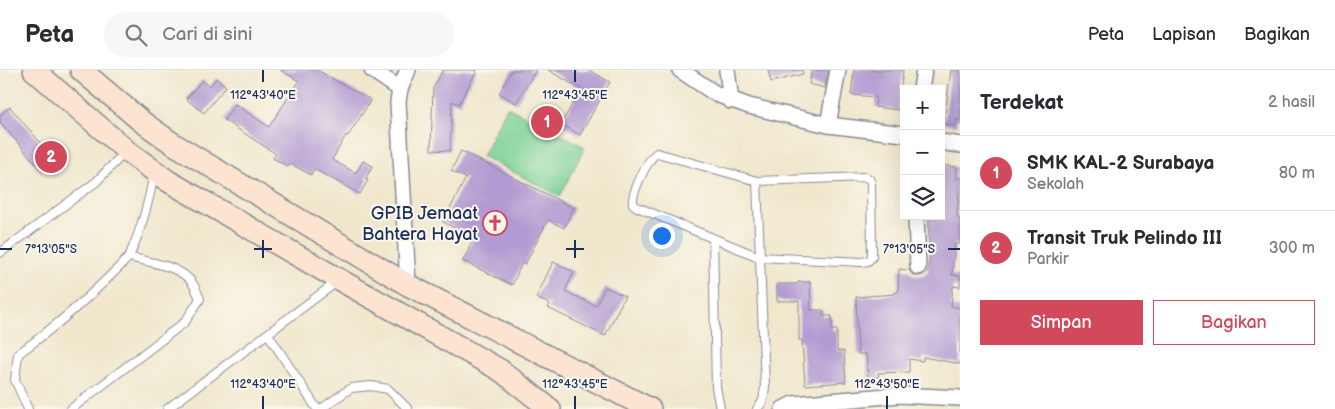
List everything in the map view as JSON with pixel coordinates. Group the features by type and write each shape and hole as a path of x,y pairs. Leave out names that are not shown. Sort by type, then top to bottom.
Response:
{"street":[{"path":"34,70 127,150 168,181 500,370 550,409"},
{"path":"81,70 141,121 172,143 408,285 650,409"},
{"path":"372,70 400,89"},
{"path":"408,70 400,89 398,102 408,285"},
{"path":"680,70 716,94 731,101 828,125 900,134"},
{"path":"727,70 731,101"},
{"path":"828,125 838,70"},
{"path":"922,85 924,70"},
{"path":"945,143 960,145"},
{"path":"916,220 918,267"},
{"path":"783,409 793,404 901,402 960,398"}],"lane":[{"path":"0,253 96,182 127,150"},
{"path":"657,153 758,181 862,176 870,180 872,258 862,262 760,257 633,204 633,194 650,159 657,153"},
{"path":"28,409 15,380 18,354 42,337 129,258 141,230 149,204 154,171"},
{"path":"758,181 765,387 763,401 758,409"},
{"path":"713,238 716,387 720,409"},
{"path":"70,409 185,322 200,299 193,284 182,274 167,267 129,258"},
{"path":"167,409 340,280"},
{"path":"268,334 316,409"},
{"path":"322,409 351,388 371,386 388,389 408,409"}],"green space":[{"path":"507,107 585,147 560,196 482,156"}],"building":[{"path":"280,70 317,70 371,100 348,136 346,135 332,160 356,173 363,161 373,166 365,179 368,180 360,194 314,169 311,175 289,163 287,166 273,158 276,154 224,120 235,104 269,127 299,81"},
{"path":"443,70 477,70 459,104 452,101 450,151 431,150 433,88"},
{"path":"512,70 536,70 516,103 499,93"},
{"path":"548,70 589,70 610,82 580,135 561,124 581,89"},
{"path":"768,70 802,70 803,74 771,82"},
{"path":"812,70 828,70 825,88 809,84"},
{"path":"854,70 903,70 898,110 875,107 876,97 851,95"},
{"path":"951,70 960,70 960,120 957,119 956,126 945,124"},
{"path":"216,78 226,86 204,113 186,99 202,80 210,86"},
{"path":"10,107 55,160 42,171 0,122 0,115"},
{"path":"461,151 574,208 564,228 548,220 525,264 522,263 512,285 463,261 474,238 443,222 466,178 451,171"},
{"path":"945,166 957,167 956,178 960,178 957,218 960,218 960,244 955,244 952,275 960,276 960,287 953,286 951,306 960,308 960,364 923,357 923,361 909,359 909,372 878,373 879,377 868,378 866,354 858,354 856,297 895,294 895,292 898,292 899,269 909,270 913,275 923,275 928,271 931,245 929,245 929,220 945,220"},
{"path":"553,262 574,272 565,291 596,306 605,287 625,296 605,336 548,308 550,304 536,298"},
{"path":"798,282 810,282 811,310 823,310 823,316 832,316 832,330 837,330 837,351 844,351 846,382 805,385 802,340 799,340 799,301 777,301 777,284 798,284"}],"place":[{"name":"SMK KAL-2 Surabaya","path":"547,122"},
{"name":"Transit Truk Pelindo III","path":"51,157"},
{"name":"GPIB Jemaat Bahtera Hayat","path":"495,223"}]}
